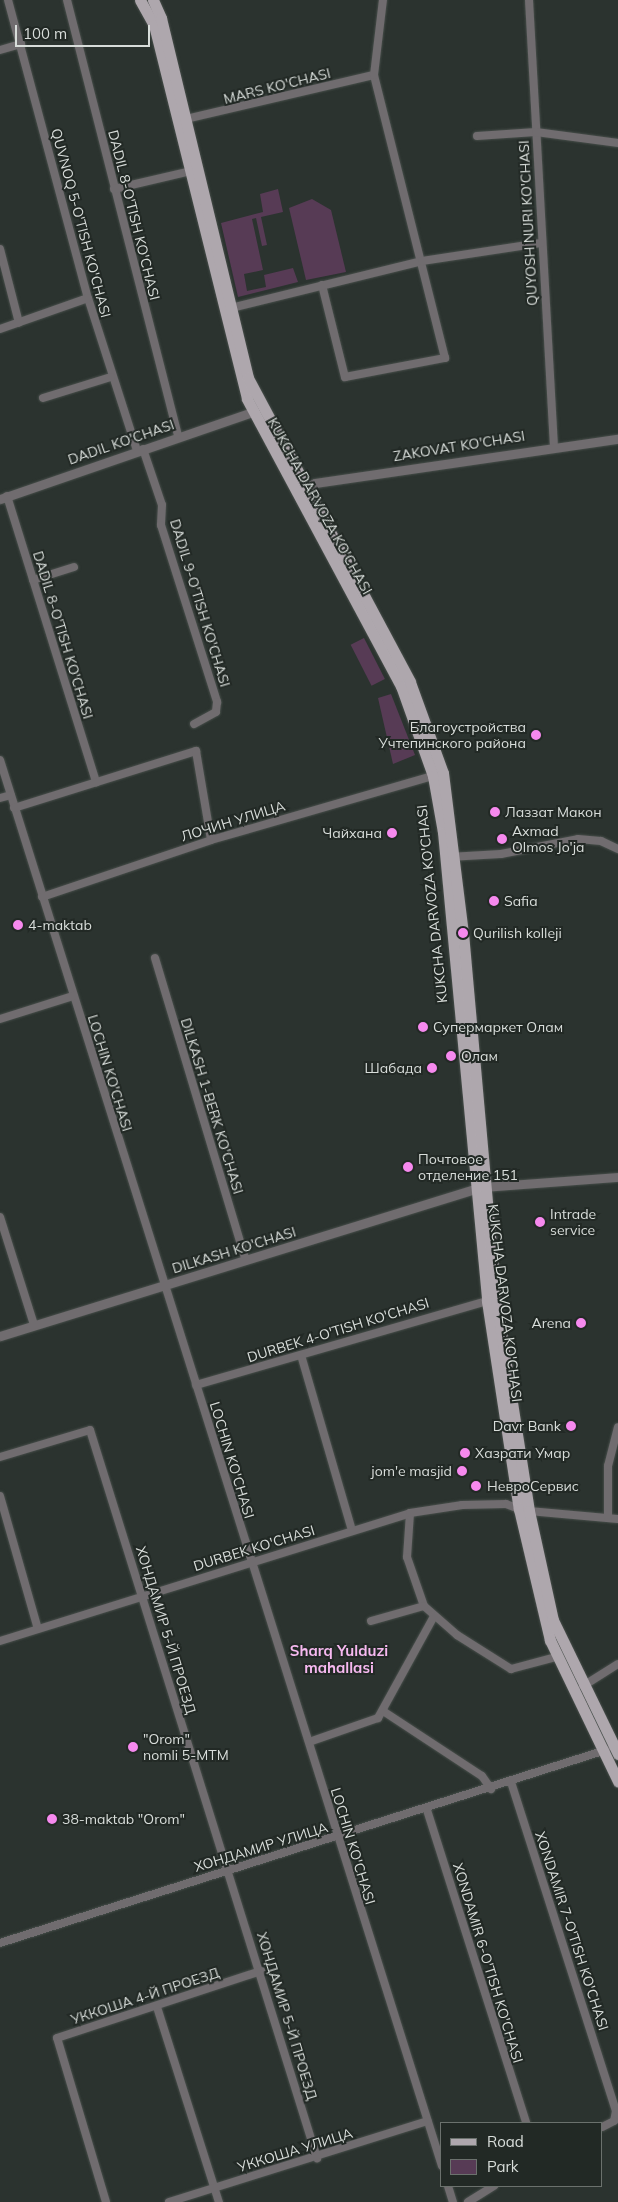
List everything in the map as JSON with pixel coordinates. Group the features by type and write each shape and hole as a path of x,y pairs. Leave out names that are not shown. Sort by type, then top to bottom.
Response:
{"main road":[{"path":"157,0 161,18"},
{"name":"KUKCHA DARVOZA KO'CHASI","path":"144,1 161,18 193,170 227,309 256,410 300,490 401,686 438,775 450,857 492,1300 538,1604 556,1657 618,1781"},
{"name":"KUKCHA DARVOZA KO'CHASI","path":"144,1 154,25 182,120"},
{"name":"KUKCHA DARVOZA KO'CHASI","path":"524,1510 553,1620 583,1686 616,1750"}],"street":[{"name":"QUVNOQ 5-O'TISH KO'CHASI","path":"8,0 110,377 140,450"},
{"name":"DADIL 8-O'TISH KO'CHASI","path":"67,0 178,437"},
{"path":"322,285 345,377 441,360 444,353 374,75 383,0"},
{"name":"QUYOSH NURI KO'CHASI","path":"530,0 554,445"},
{"path":"0,50 21,44"},
{"name":"MARS KO'CHASI","path":"182,120 374,75"},
{"path":"477,136 536,132 618,143"},
{"path":"114,189 193,170"},
{"path":"227,309 422,261 542,243"},
{"path":"0,249 19,323"},
{"path":"0,329 88,298"},
{"path":"43,398 110,377"},
{"name":"DADIL KO'CHASI","path":"4,497 256,410"},
{"name":"ZAKOVAT KO'CHASI","path":"300,490 554,445 618,439"},
{"name":"DADIL 9-O'TISH KO'CHASI","path":"140,450 162,505 161,525 217,702 216,712 194,724"},
{"name":"DADIL 8-O'TISH KO'CHASI","path":"4,497 96,782"},
{"path":"32,580 74,567"},
{"path":"14,808 196,751 211,840"},
{"name":"LOCHIN KO'CHASI","path":"0,760 250,1561 309,1742 336,1838 440,2160"},
{"name":"ЛОЧИН УЛИЦА","path":"42,897 211,840 438,775"},
{"path":"0,798 11,795"},
{"path":"450,857 501,854 578,839 602,841 618,849"},
{"name":"DILKASH 1-BERK KO'CHASI","path":"155,958 246,1261"},
{"path":"0,1019 73,996"},
{"name":"DILKASH KO'CHASI","path":"0,1336 480,1188 618,1177"},
{"path":"0,1217 34,1325"},
{"name":"DURBEK 4-O'TISH KO'CHASI","path":"196,1385 492,1300"},
{"path":"301,1356 352,1531"},
{"path":"608,1518 608,1466 618,1427"},
{"name":"ХОНДАМИР 5-Й ПРОЕЗД","path":"0,1457 90,1430 261,1972 316,2158"},
{"path":"0,1496 38,1629"},
{"name":"DURBEK KO'CHASI","path":"0,1641 250,1561 410,1513 462,1505 506,1504 524,1510 618,1519"},
{"path":"410,1513 407,1557 424,1606 434,1616 511,1669 556,1657"},
{"path":"371,1621 424,1606"},
{"path":"309,1742 370,1724 383,1711 434,1616"},
{"path":"583,1686 618,1664"},
{"path":"383,1711 482,1776 491,1789"},
{"name":"ХОНДАМИР УЛИЦА","path":"0,1943 228,1870 427,1810 603,1751 616,1750"},
{"name":"XONDAMIR 7-O'TISH KO'CHASI","path":"511,1782 616,2117 603,2126"},
{"name":"XONDAMIR 6-O'TISH KO'CHASI","path":"427,1810 526,2122"},
{"name":"УККОША 4-Й ПРОЕЗД","path":"106,2202 57,2038 261,1972"},
{"path":"157,2007 219,2202"},
{"name":"УККОША УЛИЦА","path":"169,2202 316,2158 428,2121"},
{"path":"448,2187 453,2202"},
{"path":"468,2202 492,2187"}],"green space":[{"path":"278,189 283,212 261,217 267,245 262,246 256,218 252,219 263,270 244,274 247,291 266,287 264,275 293,268 298,282 238,297 221,223 263,212 260,194"},
{"path":"312,199 331,210 346,272 306,280 289,208"},
{"path":"364,638 385,679 372,686 351,645"},
{"path":"391,694 415,755 393,764 378,698"}],"place":[{"name":"Благоустройства Учтепинского района","path":"536,735"},
{"name":"Лаззат Макон","path":"495,812"},
{"name":"Чайхана","path":"392,833"},
{"name":"Axmad Olmos Jo'ja","path":"502,839"},
{"name":"Safia","path":"494,901"},
{"name":"4-maktab","path":"18,925"},
{"name":"Qurilish kolleji","path":"463,933"},
{"name":"Супермаркет Олам","path":"423,1027"},
{"name":"Олам","path":"451,1056"},
{"name":"Шабада","path":"432,1068"},
{"name":"Почтовое отделение 151","path":"408,1167"},
{"name":"Intrade service","path":"540,1222"},
{"name":"Arena","path":"581,1323"},
{"name":"Davr Bank","path":"571,1426"},
{"name":"Хазрати Умар","path":"465,1453"},
{"name":"jom'e masjid","path":"462,1471"},
{"name":"НевроСервис","path":"476,1486"},
{"name":"\"Orom\" nomli 5-MTM","path":"133,1747"},
{"name":"38-maktab \"Orom\"","path":"52,1819"}],"district":[{"name":"Sharq Yulduzi mahallasi","path":"339,1658"}]}
